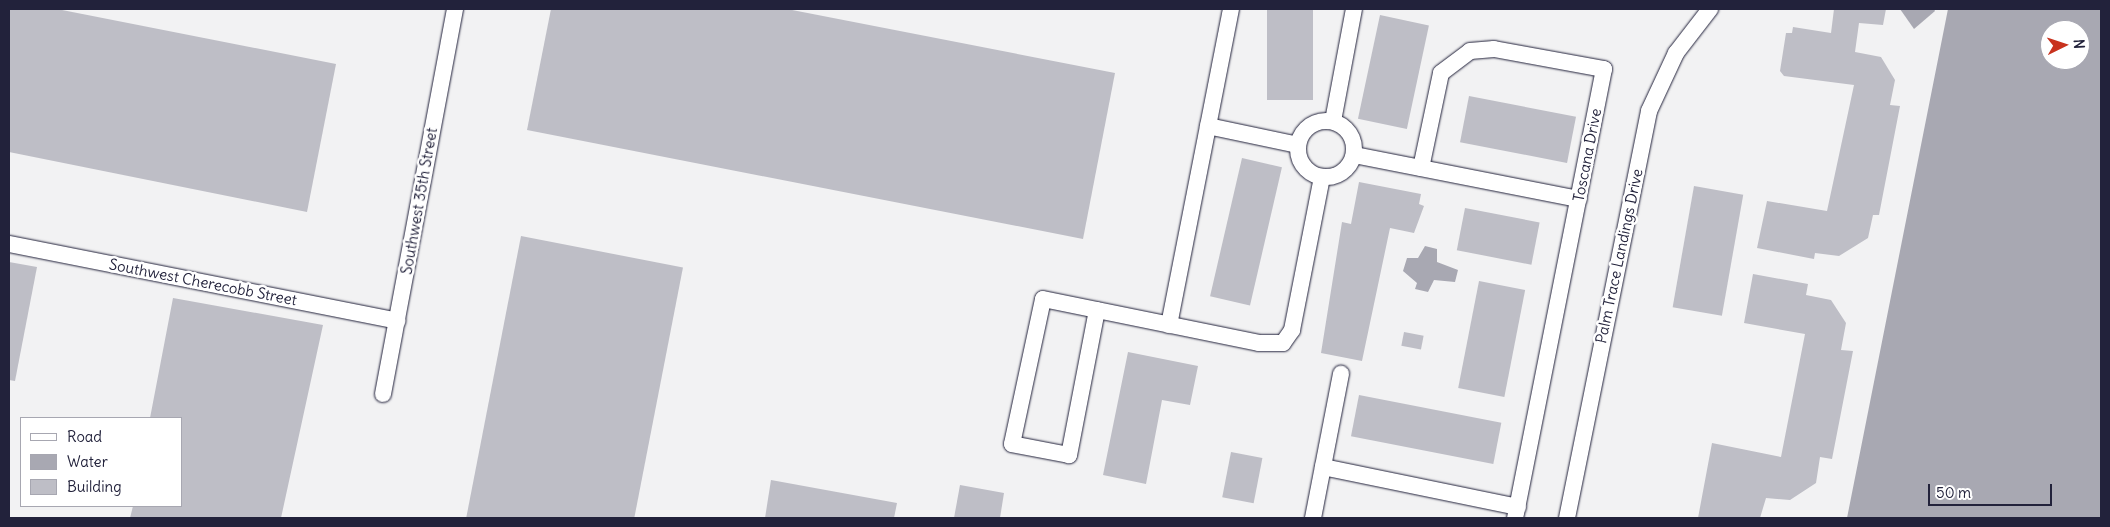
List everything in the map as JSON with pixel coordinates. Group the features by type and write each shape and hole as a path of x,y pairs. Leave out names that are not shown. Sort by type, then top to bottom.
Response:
{"street":[{"name":"Southwest 35th Street","path":"383,394 455,9"},
{"path":"1169,326 1231,9"},
{"path":"1333,121 1354,9"},
{"name":"Palm Trace Landings Drive","path":"1567,518 1649,110 1676,53 1710,9"},
{"name":"Toscana Drive","path":"1323,467 1517,513 1604,70 1494,49 1470,51 1441,73 1421,168"},
{"path":"1322,177 1300,161 1298,144 1307,128 1333,121"},
{"path":"1322,177 1342,172 1354,154 1350,134 1333,121"},
{"path":"1208,126 1298,144"},
{"path":"1354,154 1579,199"},
{"path":"1097,310 1069,455 1012,444 1043,299 1097,310 1169,326 1276,345 1283,343 1292,330 1322,177"},
{"name":"Southwest Cherecobb Street","path":"9,244 397,321"},
{"path":"1313,518 1341,374"}],"water":[{"path":"1900,9 1934,9 1935,11 1914,29"},
{"path":"1948,9 2101,9 2101,518 1847,518"},
{"path":"1425,246 1437,249 1437,262 1458,270 1455,282 1434,280 1428,292 1415,289 1417,283 1403,271 1407,258 1418,258"}],"building":[{"path":"9,9 57,9 336,64 307,212 9,152"},
{"path":"551,9 787,9 1115,73 1083,239 527,130"},
{"path":"1267,9 1313,9 1313,100 1267,100"},
{"path":"1834,9 1886,9 1883,25 1859,23 1855,52 1881,57 1895,80 1890,105 1900,106 1879,215 1873,215 1868,238 1839,256 1815,253 1814,259 1757,248 1767,201 1827,211 1854,85 1784,76 1780,71 1786,33 1792,33 1793,27 1831,33"},
{"path":"1380,15 1429,25 1407,129 1358,119"},
{"path":"1469,96 1576,117 1567,163 1460,142"},
{"path":"1242,158 1282,167 1250,306 1210,296"},
{"path":"1359,182 1421,194 1419,204 1424,206 1414,233 1390,228 1362,361 1321,353 1342,222 1351,224"},
{"path":"1694,186 1743,195 1722,316 1673,307"},
{"path":"1465,208 1540,223 1531,265 1457,250"},
{"path":"521,236 683,267 634,518 466,518"},
{"path":"9,262 37,267 15,381 9,380"},
{"path":"1753,274 1808,284 1806,295 1831,300 1846,323 1841,350 1853,351 1832,459 1820,457 1816,483 1790,500 1766,498 1760,518 1698,518 1712,443 1781,457 1805,334 1744,323"},
{"path":"1479,281 1525,290 1504,397 1458,388"},
{"path":"173,298 323,325 281,518 130,518 133,507 182,507 182,417 150,417"},
{"path":"1404,332 1424,336 1421,350 1401,346"},
{"path":"1128,352 1198,366 1190,405 1162,400 1146,484 1103,475"},
{"path":"1359,395 1501,423 1493,464 1351,436"},
{"path":"1231,452 1262,458 1254,503 1222,497"},
{"path":"771,480 897,503 894,518 765,518"},
{"path":"960,485 1004,493 1000,518 954,518"}]}
